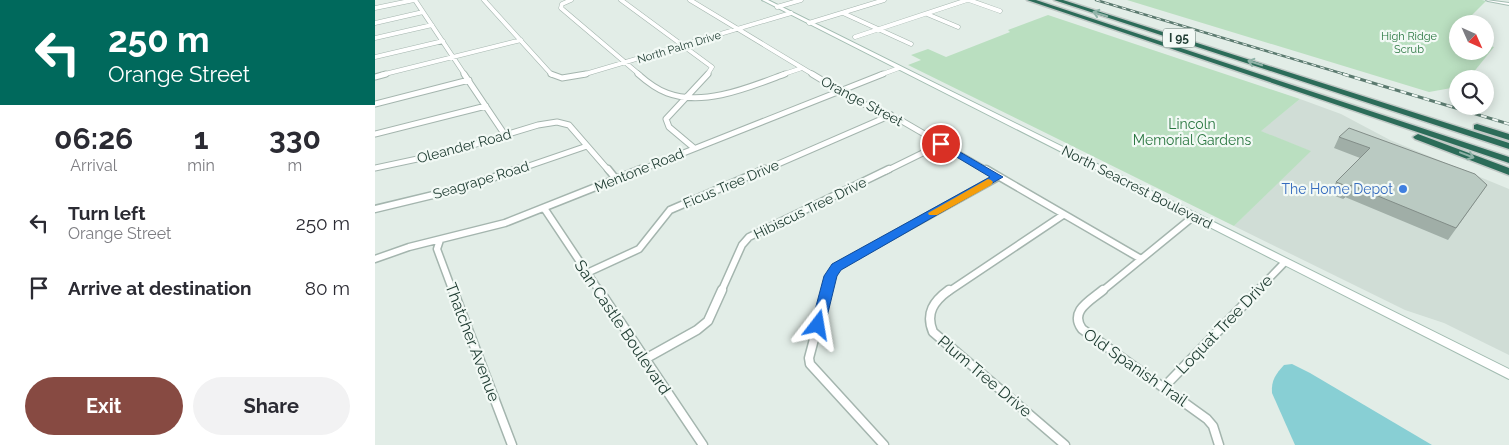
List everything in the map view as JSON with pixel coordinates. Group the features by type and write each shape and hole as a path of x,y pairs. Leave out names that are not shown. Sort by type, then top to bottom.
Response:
{"highway":[{"name":"I 95","path":"1030,0 1509,160"},
{"name":"I 95","path":"1057,0 1302,77 1509,146"},
{"path":"1302,77 1335,84 1509,137"},
{"path":"1325,97 1347,110 1509,172"}],"street":[{"path":"375,8 414,0 505,135"},
{"path":"375,77 521,40 484,0"},
{"path":"571,0 562,4 561,8 657,89 669,93 688,96 735,91 802,68"},
{"path":"621,0 713,67 668,116 667,123 694,148"},
{"name":"Orange Street","path":"689,0 840,91 891,115 1141,259"},
{"name":"North Seacrest Boulevard","path":"764,0 1509,374"},
{"path":"777,6 801,0"},
{"path":"811,23 884,0"},
{"path":"855,38 968,0 1001,11"},
{"path":"1488,0 1509,4"},
{"path":"375,23 423,12"},
{"name":"North Palm Drive","path":"521,40 553,76 566,78 625,63 791,13"},
{"path":"845,13 911,44"},
{"path":"927,14 958,27"},
{"path":"375,38 432,25"},
{"path":"375,57 443,41"},
{"name":"Mentone Road","path":"375,259 409,247 491,228 899,68"},
{"path":"375,104 469,80"},
{"path":"375,134 486,106"},
{"name":"Ficus Tree Drive","path":"587,273 639,249 670,210 891,115"},
{"name":"Oleander Road","path":"375,168 451,152 553,122 567,124 587,146"},
{"name":"Hibiscus Tree Drive","path":"645,359 697,330 708,321 742,245 749,238 941,144"},
{"path":"587,146 616,179"},
{"name":"Seagrape Road","path":"375,209 462,188 587,146"},
{"path":"884,445 810,364 809,358 831,276 837,267 998,177"},
{"name":"San Castle Boulevard","path":"544,208 703,445"},
{"name":"Plum Tree Drive","path":"1063,215 938,298 931,307 929,322 933,332 1065,445"},
{"name":"Old Spanish Trail","path":"1194,216 1081,308 1076,316 1077,322 1084,332 1207,419 1213,426 1219,445"},
{"name":"Thatcher Avenue","path":"440,240 437,249 513,445"},
{"name":"Loquat Tree Drive","path":"1164,387 1285,262"}],"shaded area":[{"path":"1300,99 1341,114 1390,140 1509,189 1509,355 1444,323 1405,310 1234,226 1310,151 1260,131"}],"green space":[{"name":"High Ridge Scrub","path":"1127,0 1486,1 1472,15 1449,15 1449,60 1483,60 1475,70 1449,70 1449,88 1429,92"},
{"name":"Lincoln Memorial Gardens","path":"1048,15 1300,99 1261,131 1311,151 1234,226 908,65 921,60 911,55 928,49 946,57"}],"water":[{"path":"1292,364 1432,445 1295,445 1272,393 1272,384 1276,374 1284,365"}],"building":[{"name":"The Home Depot","path":"1349,128 1475,174 1487,185 1456,228 1351,185 1349,187 1336,182 1370,148 1339,137"}],"railway":[{"path":"1096,0 1347,75"},
{"path":"1343,74 1509,124"}],"slow traffic":[{"path":"933,213 988,182"}],"place":[{"name":"The Home Depot","path":"1403,189"}],"route":[{"path":"818,325 831,276 837,267 998,177 941,144"}]}
